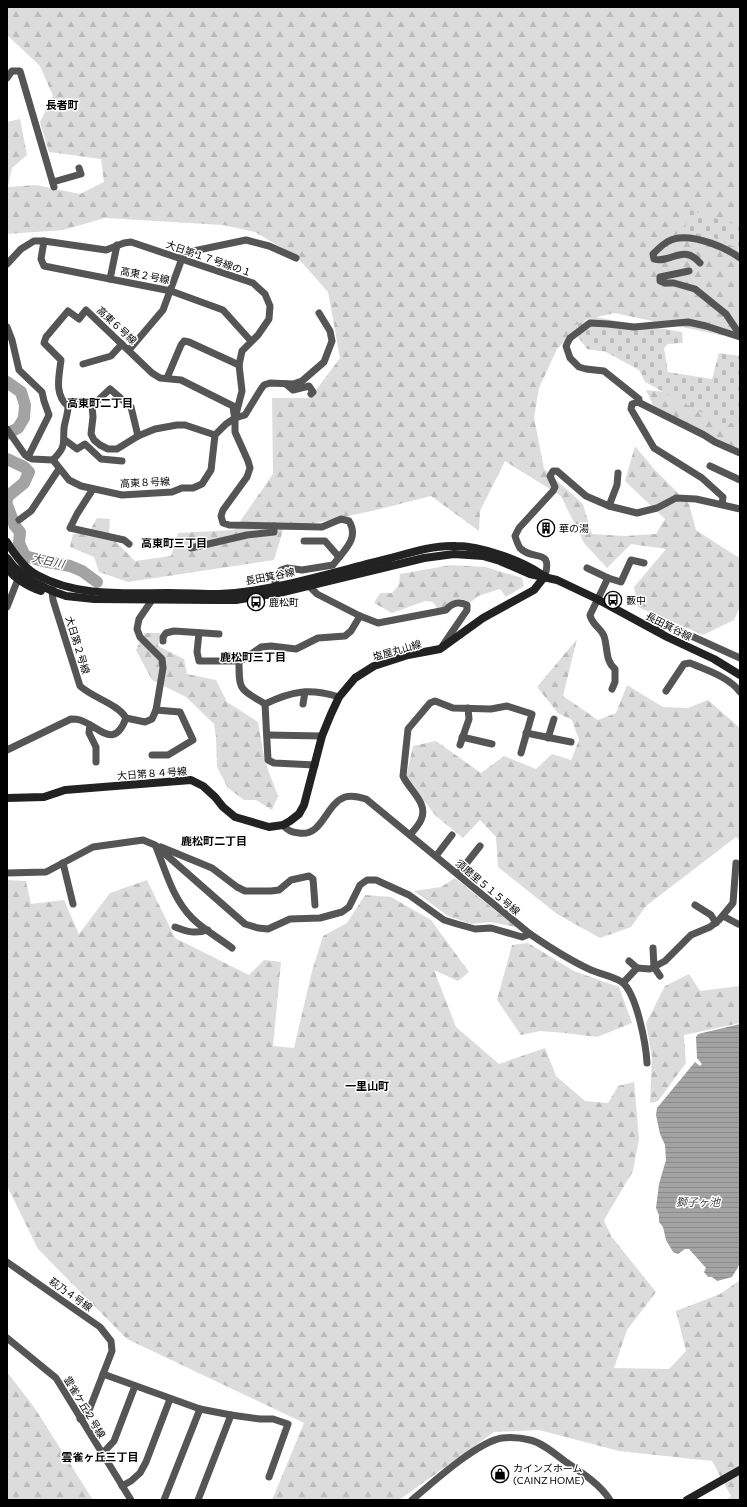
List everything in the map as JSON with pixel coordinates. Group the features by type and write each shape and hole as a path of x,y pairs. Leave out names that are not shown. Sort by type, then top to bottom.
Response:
{"street":[{"path":"7,78 12,71 20,71 53,184 81,174 79,168"},
{"path":"700,263 697,259 690,255 678,254 660,260 654,259 653,254 671,240 679,237 701,240 733,253 740,258"},
{"path":"129,350 163,310 184,253 246,240 269,246 296,258"},
{"name":"大日第１７号線の１","path":"7,264 21,249 34,241 44,241 106,250 132,242 253,283 265,294 270,306 269,319 264,328 242,350 238,365 242,391 235,418 235,432 250,468 247,477 223,510 221,516 223,523 229,525 322,527 341,519 349,521 354,534 352,541 339,557"},
{"name":"高東２号線","path":"44,241 41,259 44,266 171,290 223,310 251,340"},
{"path":"110,279 117,246"},
{"path":"733,253 740,248"},
{"path":"690,271 665,275 660,277 660,281 665,284 674,283 695,289 726,314 740,336"},
{"name":"高東６号線","path":"68,406 63,403 59,395 61,360 44,343 46,337 68,310 79,319 86,310 152,373 160,378 181,380 233,406 235,418"},
{"path":"7,429 26,455 32,459 53,460 61,451 65,440 64,428 68,416 68,406 77,401 85,401 92,406 93,417 91,434 94,440 108,449 118,449 138,436 155,429 177,425 185,425 216,436 226,424 235,418 245,415 264,385 270,383 293,384 302,381 324,362 332,341 330,331 319,312"},
{"path":"638,402 640,399 604,371 586,370 579,367 570,358 566,346 570,338 590,324 608,324 634,327 688,322 740,336"},
{"path":"7,327 12,340 19,370 42,392 49,415 26,455"},
{"path":"167,378 181,345 184,342 189,342 238,365"},
{"path":"83,364 111,356 122,344"},
{"path":"286,384 293,390 310,386 313,392 311,394"},
{"path":"92,406 110,389 131,407 138,436"},
{"path":"722,504 723,497 702,478 654,448 631,409 632,404 638,402 715,442 740,453"},
{"name":"高東８号線","path":"53,460 69,480 81,486 122,495 172,492 182,488 193,488 202,484 211,470 216,436"},
{"path":"65,440 77,449 85,444 100,459 122,461"},
{"path":"710,466 740,480"},
{"path":"19,520 31,511 59,469"},
{"path":"545,576 548,566 544,558 527,552 520,547 515,536 519,528 553,491 555,487 550,476 553,471 557,471 586,496 609,506 637,513 657,508 676,498 696,499 740,509"},
{"path":"609,506 617,485 618,473"},
{"path":"93,489 70,528 124,540 129,544"},
{"path":"190,548 248,535 274,532 274,526"},
{"path":"278,586 275,582 281,570 287,568 302,570 333,565 339,557 325,541 304,541"},
{"name":"長田箕谷線","path":"7,542 14,555 36,575 73,588 103,592 220,594 254,591 421,550 444,546 464,546 493,552 533,568 545,576"},
{"name":"長田箕谷線","path":"7,558 14,567 32,581 66,596 94,599 236,600 309,586 424,558 454,554 484,556 530,574 545,576 557,580 714,659 740,675"},
{"path":"587,568 608,578 621,582 631,560 644,563"},
{"path":"8,570 27,586 41,591 52,591"},
{"name":"塩屋丸山線","path":"283,826 299,814 304,805 322,736 339,697 355,678 374,666 408,655 440,649 483,618 534,590 545,576"},
{"path":"608,578 590,615 591,621 600,629 604,636 609,664 615,669 615,682 612,689"},
{"path":"7,607 18,579"},
{"name":"大日第２号線","path":"54,582 52,591 53,600 80,686 88,693 122,711 126,718"},
{"path":"309,586 317,594 360,616 378,623 446,610 451,605 460,602 466,605 467,610 440,649"},
{"path":"7,750 70,719 80,719 102,733 109,734 117,733 123,728 126,718 145,722 152,719 156,710 163,668 162,659 140,637 137,629 138,620 152,600"},
{"path":"199,633 197,652 199,661 239,661 261,647 271,646 296,649 318,638 345,636 351,631 360,616"},
{"path":"656,631 667,625 740,658"},
{"path":"163,641 163,637 166,633 174,631 219,634"},
{"path":"239,661 239,682 245,693 264,704"},
{"path":"666,691 684,664 690,663 726,680 740,692"},
{"path":"264,704 295,692 328,694 339,697"},
{"path":"303,704 305,692"},
{"path":"410,835 421,821 424,813 422,806 403,776 408,729 430,703 435,701 453,708 491,709 507,706 532,714 521,754"},
{"path":"264,704 268,760 274,763 315,765"},
{"path":"460,745 469,719 468,708"},
{"path":"152,755 168,755 193,740 180,712 156,710"},
{"path":"548,738 554,719"},
{"path":"90,725 89,733 96,747 96,762"},
{"path":"526,733 571,742"},
{"path":"267,734 322,736"},
{"path":"462,737 492,744"},
{"name":"大日第８４号線","path":"7,798 44,797 66,790 191,780 203,786 235,817 269,827 283,826"},
{"name":"須磨里５１５号線","path":"283,826 290,832 305,834 313,832 336,802 345,797 355,796 366,799 530,934 547,946 590,970 623,983"},
{"path":"436,856 452,835"},
{"path":"7,873 46,872 79,853 93,847 143,840 212,868 237,887 245,891 279,890 291,880 309,876 313,879 315,905"},
{"path":"156,845 175,895 193,919 232,948"},
{"path":"156,845 245,924 258,928 268,929 290,919 320,918 342,912 349,907 360,886 367,880 376,880 409,895 444,920 475,929 491,928 522,937 530,934"},
{"path":"458,874 480,846"},
{"path":"63,863 73,904"},
{"path":"629,961 637,968 654,968 672,956 691,935 716,923 735,905 733,890 736,863"},
{"path":"695,905 711,915 716,923"},
{"path":"723,916 738,924"},
{"path":"175,927 188,932 197,933 208,930"},
{"path":"653,948 654,968 660,976"},
{"path":"637,968 623,983 632,997 642,1027 647,1064"},
{"name":"萩乃４号線","path":"7,1262 100,1327 111,1340 112,1351 103,1374"},
{"name":"雲雀ケ丘２号線","path":"7,1338 56,1378 131,1500"},
{"path":"80,1419 88,1413 103,1374 200,1409 260,1419 273,1419 288,1424 269,1477"},
{"path":"102,1454 114,1441 135,1386"},
{"path":"122,1486 132,1481 146,1462 170,1399"},
{"path":"164,1500 200,1409"},
{"path":"198,1500 231,1415"},
{"path":"412,1500 434,1480 485,1444 502,1438 530,1440 541,1444 590,1479 607,1495 610,1500"},
{"path":"688,1500 740,1470"}],"green space":[{"path":"7,7 740,7 740,339 614,313 585,320 557,349 539,388 534,417 544,469 583,504 592,534 625,536 656,534 665,519 625,481 635,446 654,469 689,504 696,530 736,556 740,557 740,607 734,620 703,635 638,607 634,587 666,549 631,544 607,568 584,543 561,496 505,461 480,511 479,531 431,496 376,510 283,530 274,560 128,582 99,572 94,557 70,547 73,534 89,532 97,518 110,519 109,535 135,561 171,556 178,533 234,530 273,474 272,398 310,398 340,358 328,292 297,257 255,232 223,225 105,218 63,230 7,234 7,122 20,119 27,155 12,168 8,187 36,185 80,194 104,182 101,159 49,152 40,122 53,96 40,66 7,35"},
{"path":"687,209 740,226 740,246 732,246 715,238 685,231"},
{"path":"594,317 682,332 683,343 668,344 664,348 668,372 712,379 719,353 740,356 740,420 725,425 645,382 639,370 606,352 587,349 571,327"},
{"path":"646,390 666,392 740,417 740,451 715,442 653,405"},
{"path":"451,565 485,567 522,578 524,586 506,597 500,589 478,596 471,602 461,599 449,603 445,608 438,609 433,602 425,601 392,613 374,603 380,593 392,593 399,585 400,574"},
{"path":"144,633 160,633 158,646 184,659 187,674 216,680 227,702 258,722 265,762 278,796 272,810 256,800 244,800 228,788 217,767 214,724 186,697 152,680 136,650"},
{"path":"577,639 563,696 598,720 616,713 627,685 663,707 688,708 708,700 740,728 740,841 736,837 646,906 631,927 600,938 557,914 498,867 496,837 480,820 463,838 436,816 406,778 413,746 436,741 481,773 504,756 536,769 552,754 571,760 579,740 572,720 558,713 537,687"},
{"path":"455,878 516,927 490,922 471,924 448,916 414,891 441,887"},
{"path":"7,880 26,881 31,904 64,900 79,934 110,893 147,880 175,938 249,975 264,960 281,962 273,1046 294,1048 312,971 323,936 347,923 365,895 391,897 431,920 469,972 458,981 434,970 456,1027 499,1064 545,1048 556,1076 585,1101 608,1103 618,1086 634,1082 639,1139 633,1171 604,1220 611,1236 656,1292 627,1330 614,1368 669,1369 686,1351 676,1311 720,1294 740,1280 740,1500 727,1500 731,1496 712,1461 619,1451 539,1430 494,1432 399,1500 272,1500 304,1423 127,1339 38,1249 7,1186"},
{"path":"528,943 574,971 619,987 632,1023 597,1037 540,1031 521,1035 497,1000 512,945"},
{"path":"689,974 700,991 740,986 740,1023 684,1035 686,1063 658,1101 650,1103 652,1057 646,1023 665,986"},
{"path":"7,1372 34,1407 93,1500 7,1500"}],"water":[{"name":"獅子ヶ池","path":"740,1024 740,1264 732,1277 717,1281 712,1277 708,1277 704,1272 706,1268 689,1249 685,1249 678,1254 673,1252 666,1240 663,1227 659,1222 659,1215 656,1208 659,1184 666,1160 665,1145 660,1134 656,1115 657,1108 695,1062 700,1066 702,1064 697,1058 696,1037 698,1034"}],"waterway":[{"name":"大日川","path":"7,382 21,392 25,405 24,418 18,428 7,434"},
{"name":"大日川","path":"7,459 24,467 29,472 24,483 8,496 7,500"},
{"name":"大日川","path":"7,505 15,526 20,532 19,543 25,556 70,566 82,571 97,582"}],"place":[{"name":"華の湯","path":"546,528"},
{"name":"藪中","path":"613,600"},
{"name":"鹿松町","path":"256,602"},
{"name":"カインズホーム (CAINZ HOME)","path":"500,1474"}],"district":[{"name":"長者町","path":"62,105"},
{"name":"高東町二丁目","path":"100,403"},
{"name":"高東町三丁目","path":"174,543"},
{"name":"鹿松町三丁目","path":"253,657"},
{"name":"鹿松町二丁目","path":"214,841"},
{"name":"一里山町","path":"367,1086"},
{"name":"雲雀ヶ丘三丁目","path":"100,1457"}]}
